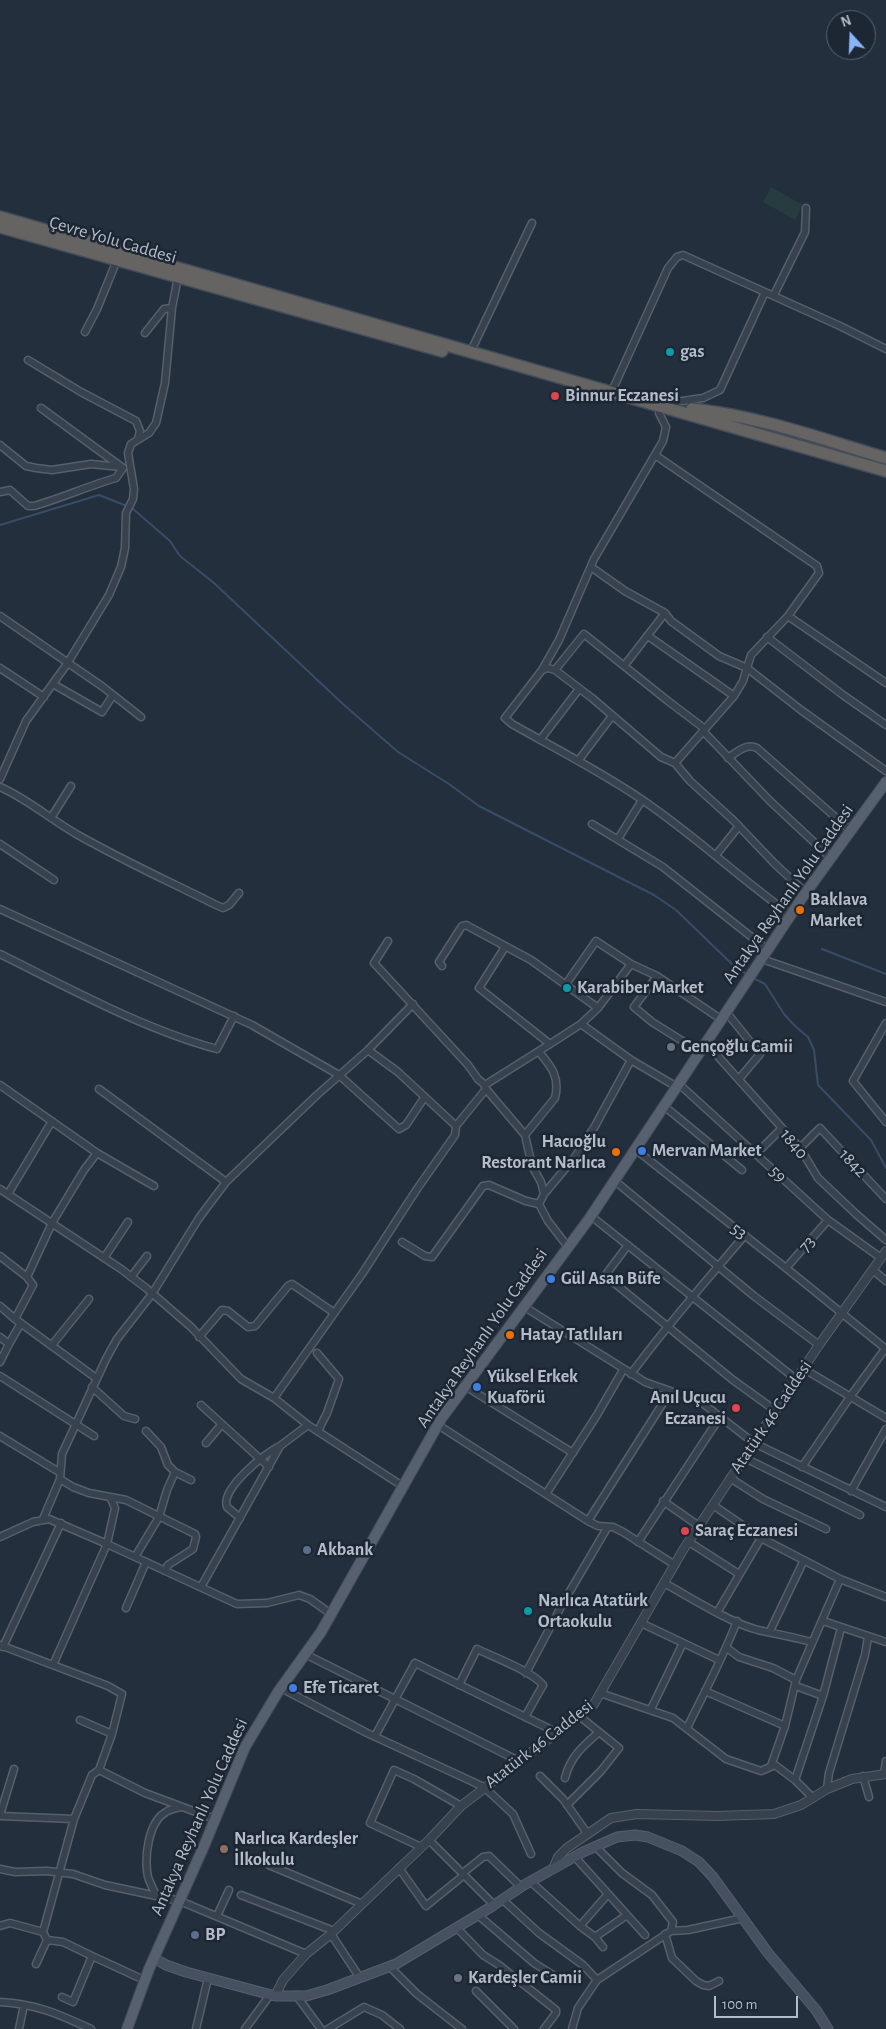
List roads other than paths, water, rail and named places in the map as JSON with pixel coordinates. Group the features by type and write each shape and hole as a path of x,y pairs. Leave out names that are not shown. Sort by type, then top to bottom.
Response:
{"highway":[{"name":"Çevre Yolu Caddesi","path":"0,217 217,283"},
{"name":"Çevre Yolu Caddesi","path":"0,227 178,277 217,283"},
{"path":"217,283 472,351 612,391 659,409 712,411 789,429 886,458"},
{"path":"217,283 659,409 886,471"},
{"path":"773,441 886,477"}],"main road":[{"name":"Antakya Reyhanlı Yolu Caddesi","path":"127,2029 144,1980 180,1901 245,1747 280,1688 331,1614 438,1426 464,1386 591,1216 806,893 886,782"},
{"path":"154,1958 179,1970 272,1995 306,1996 389,1966 457,1928 530,1881 595,1846 617,1837 636,1835 648,1837 682,1851 699,1862 713,1877 768,1953 816,2010 828,2029"}],"street":[{"path":"774,296 805,232 806,208"},
{"path":"472,351 532,223"},
{"path":"612,391 668,268 677,257 683,255 886,349"},
{"path":"85,332 97,309 117,260"},
{"path":"0,779 26,721 67,664 108,595 121,568 125,548 126,513 133,499 132,470 128,453 131,444 149,433 156,422 165,383 172,308 178,277"},
{"path":"765,292 720,390 702,398 659,409 666,427 663,441 591,566 559,640 542,670 505,718 512,724 642,800 716,855 754,888 792,915"},
{"path":"145,333 164,309 172,308"},
{"path":"28,360 81,392 136,421 140,431 138,439"},
{"path":"41,408 123,468"},
{"path":"0,445 26,466 31,467 52,470 91,464 111,465 132,470"},
{"path":"655,455 817,566 819,573 788,616 751,655 734,696 675,763"},
{"path":"0,492 10,490 28,506 34,506 69,495 85,487 116,478 123,468"},
{"path":"591,566 626,591 665,613 671,621 719,656 747,668 801,710 886,771"},
{"path":"624,666 665,613"},
{"path":"0,616 113,695 140,717"},
{"path":"788,616 886,682"},
{"path":"555,670 584,634 705,730 728,758 770,801 832,858"},
{"path":"648,636 734,696"},
{"path":"767,637 886,725"},
{"path":"0,668 44,696"},
{"path":"542,670 548,668 555,670 662,757 675,763 690,781 739,826 806,893"},
{"path":"53,684 102,712 113,695"},
{"path":"540,740 579,689"},
{"path":"578,761 612,716"},
{"path":"728,758 745,747 757,748 851,831"},
{"path":"51,818 71,786"},
{"path":"0,787 13,793 106,851 223,908 229,906 239,893"},
{"path":"618,839 642,800"},
{"path":"592,824 663,867 765,955 886,1002"},
{"path":"716,855 739,826"},
{"path":"0,844 54,880"},
{"path":"0,909 234,1016 339,1076 399,1129 406,1125 424,1098"},
{"path":"442,966 439,962 462,926 466,925 531,960 598,1008"},
{"path":"388,940 374,963 468,1065 525,1135 532,1166 541,1182 544,1194"},
{"path":"566,984 596,942 724,1016 760,1054 740,1079"},
{"path":"505,947 480,988 550,1044"},
{"path":"0,954 140,1020 194,1042 217,1049 234,1016"},
{"path":"274,1398 333,1312 362,1274 417,1189 455,1135 456,1126 486,1087 581,1024 598,1008 632,964"},
{"path":"657,976 634,1007 652,1022 700,1052"},
{"path":"43,1519 59,1476 62,1454 96,1378 117,1339 152,1294 199,1218 226,1182 368,1050 413,1004"},
{"path":"886,1023 853,1081 886,1122"},
{"name":"59","path":"581,1024 631,1060 678,1086 757,1153 828,1220 881,1258"},
{"name":"1840","path":"706,1043 800,1148 818,1178 886,1240"},
{"path":"368,1050 398,1072 456,1126"},
{"path":"525,1135 555,1098 556,1076 552,1067 539,1052"},
{"path":"539,1204 544,1194 575,1158 631,1060"},
{"path":"0,1085 98,1153 154,1186"},
{"path":"99,1089 226,1182"},
{"path":"664,1106 742,1170"},
{"path":"8,1194 52,1121"},
{"name":"1842","path":"800,1148 820,1128 886,1199"},
{"path":"757,1153 781,1129"},
{"name":"53","path":"635,1150 745,1235 886,1349"},
{"path":"27,1277 52,1223 84,1170 98,1153"},
{"path":"615,1180 754,1296 819,1345"},
{"path":"402,1242 425,1256 432,1256 483,1186 489,1185 526,1201 539,1204 548,1221 568,1247"},
{"path":"0,1189 104,1258 164,1303 241,1379 274,1398 308,1425 404,1487"},
{"path":"591,1216 797,1380"},
{"name":"73","path":"786,1268 828,1220"},
{"path":"104,1258 128,1222"},
{"path":"631,1374 666,1326 693,1298 745,1235"},
{"path":"628,1245 607,1273 607,1277 666,1326 776,1411"},
{"name":"Atatürk 46 Caddesi","path":"272,1995 306,1954 333,1932 429,1840 460,1806 594,1704 688,1542 819,1345 886,1251"},
{"path":"0,1256 27,1277 33,1285 0,1362"},
{"path":"131,1277 147,1256"},
{"path":"873,1270 886,1281"},
{"path":"199,1337 222,1310 228,1311 248,1327 255,1326 288,1286 292,1284 333,1312"},
{"path":"52,1345 89,1299"},
{"path":"0,1306 96,1378"},
{"path":"523,1306 631,1374 670,1392 701,1402 754,1443 883,1506 886,1497"},
{"path":"0,1337 8,1344"},
{"path":"802,1467 850,1396 886,1349"},
{"path":"317,1353 339,1379 327,1413 318,1431"},
{"path":"804,1369 886,1418"},
{"path":"546,1494 624,1370"},
{"path":"0,1376 94,1436"},
{"path":"464,1386 573,1453"},
{"path":"92,1387 124,1416 135,1419"},
{"path":"588,1521 670,1392"},
{"path":"202,1405 269,1467"},
{"path":"638,1542 720,1417"},
{"path":"206,1443 222,1424"},
{"path":"240,1518 227,1507 226,1500 240,1478 261,1458 308,1425"},
{"path":"438,1426 588,1521 606,1528 613,1527 675,1565"},
{"path":"851,1491 886,1429"},
{"path":"146,1432 161,1447 168,1465 175,1472 191,1480"},
{"path":"0,1436 59,1476 73,1488 126,1500 195,1534 193,1549 168,1565 165,1571"},
{"path":"201,1587 280,1446"},
{"path":"745,1458 860,1515"},
{"path":"135,1557 159,1517 167,1490 175,1472"},
{"path":"730,1478 764,1499 826,1529"},
{"path":"53,1665 107,1544 115,1508 110,1497"},
{"path":"664,1501 699,1526"},
{"path":"713,1504 760,1538 840,1579 886,1598"},
{"path":"0,1537 43,1519 60,1523 236,1604 268,1603 299,1595 310,1599 331,1614"},
{"path":"43,1932 74,1819 92,1775 99,1770 112,1734 122,1694 108,1686 2,1646 60,1523"},
{"path":"526,1673 606,1528"},
{"path":"718,1611 760,1538"},
{"path":"688,1542 739,1574"},
{"path":"770,1631 804,1560"},
{"path":"126,1608 146,1562"},
{"path":"771,1766 785,1726 796,1683 840,1579"},
{"path":"664,1583 736,1621 758,1630 770,1631 812,1642"},
{"path":"687,1728 719,1660 727,1648 736,1621"},
{"path":"823,1621 886,1642"},
{"path":"641,1623 719,1660"},
{"path":"795,1780 823,1696 841,1628"},
{"path":"827,1789 829,1773 865,1655 868,1637"},
{"path":"651,1709 683,1643"},
{"path":"727,1648 739,1657 773,1668 796,1683 823,1696"},
{"path":"459,1685 477,1649 538,1679 543,1685 526,1717"},
{"path":"305,1654 393,1700 518,1761"},
{"path":"375,1736 393,1700 415,1663 556,1732"},
{"path":"280,1688 375,1736 484,1787 513,1814 531,1854"},
{"path":"705,1691 785,1726"},
{"path":"600,1693 651,1709 672,1718 726,1759 761,1771 774,1765 795,1780 813,1798"},
{"path":"567,1805 619,1748 578,1716"},
{"path":"80,1720 112,1734"},
{"path":"565,1778 573,1758 599,1732"},
{"path":"553,1869 558,1857 587,1833 611,1818 628,1814 716,1816 774,1814 791,1809 827,1789 863,1776 885,1774 886,1761"},
{"path":"14,1768 0,1816 74,1819"},
{"path":"99,1770 145,1793 215,1819"},
{"path":"421,1847 370,1823 394,1770 414,1779 460,1806"},
{"path":"540,1776 567,1805 587,1833"},
{"path":"863,1776 869,1797"},
{"path":"156,1895 148,1877 146,1858 150,1836 156,1823 165,1812 181,1807"},
{"path":"429,1840 494,1905"},
{"path":"595,1846 622,1873 644,1888 660,1903 673,1922 668,1932 672,1958 702,1985 709,1986 719,1981"},
{"path":"399,1868 426,1906 483,1857 489,1856 521,1887"},
{"path":"575,1857 645,1935"},
{"path":"269,1865 362,1904"},
{"path":"0,1869 15,1872 60,1872 73,1874 126,1890 180,1901 306,1954"},
{"path":"530,1881 603,1947"},
{"path":"217,1916 229,1890"},
{"path":"580,1926 608,1894"},
{"path":"241,1896 333,1932 360,1978"},
{"path":"502,1899 539,1933 583,1965 597,1980"},
{"path":"478,1915 534,1963 561,1980"},
{"path":"595,1938 627,1915"},
{"path":"572,2029 578,2008 597,1980 668,1932 688,1930 743,1918"},
{"path":"0,1926 10,1923 43,1932 48,1940"},
{"path":"457,1928 482,1954 556,2010 556,2013 544,2029"},
{"path":"48,1940 63,1942 144,1980"},
{"path":"36,1964 48,1940"},
{"path":"62,1998 73,2002 92,1956"},
{"path":"389,1966 417,1994 462,2029"},
{"path":"196,2029 208,1978"},
{"path":"476,1991 514,2029"},
{"path":"245,2029 272,1995"},
{"path":"296,1995 321,2029"},
{"path":"0,2002 30,2004 61,2015 91,2029"},
{"path":"19,2029 24,2005"},
{"path":"328,2029 364,2007 382,2015 400,2029"}],"waterway":[{"path":"0,525 99,495 127,506"},
{"path":"132,508 170,541 180,556 214,583 344,705 398,752 449,784 479,806 654,895 676,910 736,968 747,974"},
{"path":"822,949 886,974"},
{"path":"755,979 765,984 784,1014 808,1037 814,1050 818,1085 871,1140 886,1168"}],"place":[{"name":"gas","path":"670,352"},
{"name":"Binnur Eczanesi","path":"555,396"},
{"name":"Baklava Market","path":"800,910"},
{"name":"Karabiber Market","path":"567,988"},
{"name":"Gençoğlu Camii","path":"671,1047"},
{"name":"Mervan Market","path":"642,1151"},
{"name":"Hacıoğlu Restorant Narlıca","path":"616,1152"},
{"name":"Gül Asan Büfe","path":"551,1279"},
{"name":"Hatay Tatlıları","path":"510,1335"},
{"name":"Yüksel Erkek Kuaförü","path":"477,1387"},
{"name":"Anıl Uçucu Eczanesi","path":"736,1408"},
{"name":"Saraç Eczanesi","path":"685,1531"},
{"name":"Akbank","path":"307,1550"},
{"name":"Narlıca Atatürk Ortaokulu","path":"528,1611"},
{"name":"Efe Ticaret","path":"293,1688"},
{"name":"Narlıca Kardeşler İlkokulu","path":"224,1849"},
{"name":"BP","path":"195,1935"},
{"name":"Kardeşler Camii","path":"458,1978"}]}
